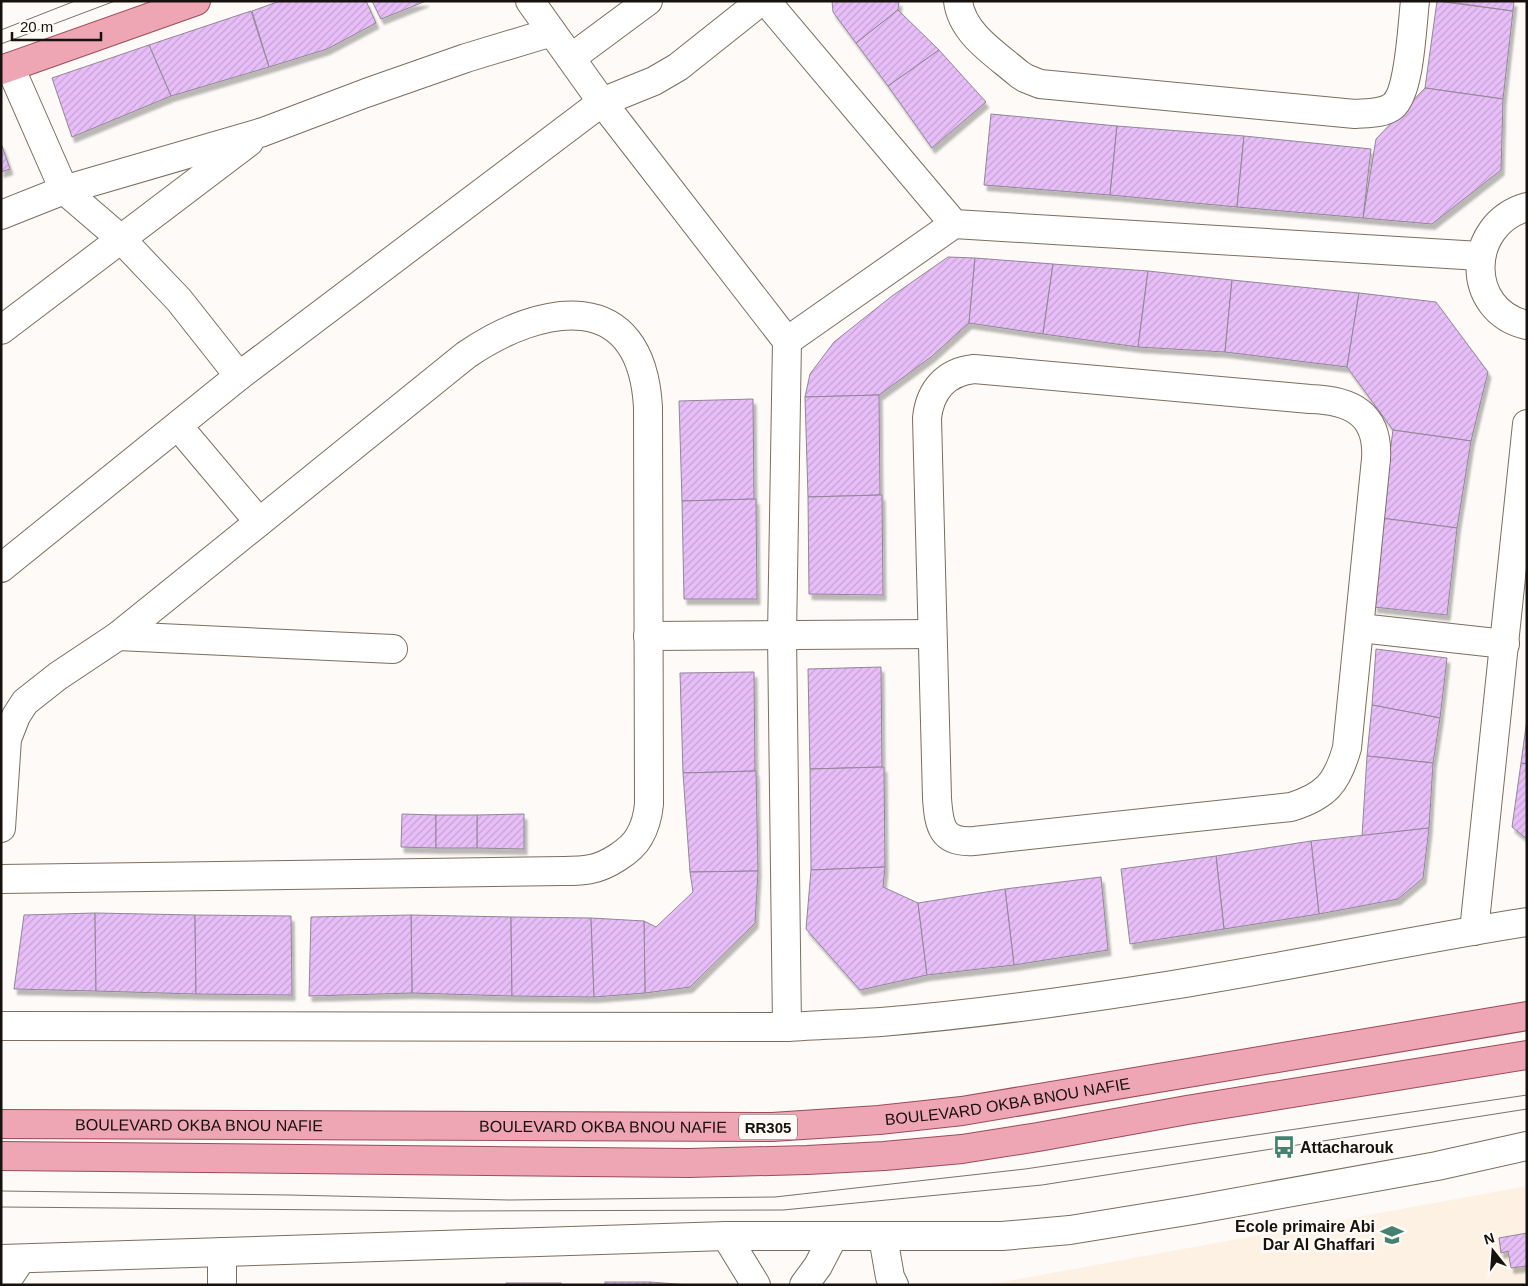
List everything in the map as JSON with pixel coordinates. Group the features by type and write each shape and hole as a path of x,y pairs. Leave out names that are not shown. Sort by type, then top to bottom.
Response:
{"main road":[{"path":"6,68 196,1"},
{"name":"BOULEVARD OKBA BNOU NAFIE","path":"1,1124 772,1127 879,1120 962,1111 1527,1016"},
{"name":"BOULEVARD OKBA BNOU NAFIE","path":"1,1156 679,1163 884,1156 962,1149 1187,1110 1527,1055"}],"street":[{"path":"530,1 602,102 787,341 782,635 786,1026"},
{"path":"571,58 648,1"},
{"path":"1,568 239,376 602,102 654,82 678,67 761,1"},
{"path":"766,1 954,224"},
{"path":"958,1 964,23 970,32 1019,74 1040,84 1355,114 1384,111 1393,106 1400,97 1406,77 1415,1"},
{"path":"1,215 64,190 263,132 457,61 552,32"},
{"path":"6,68 64,190 121,239 179,300 239,376"},
{"path":"1,330 263,132"},
{"path":"1527,207 1504,217 1493,228 1485,241 1480,256 1481,277 1487,295 1500,312 1517,322 1527,324"},
{"path":"787,341 954,224 1480,256"},
{"path":"1,828 8,739 16,716 25,702 58,676 118,636 481,345 509,330 546,318 579,315 601,320 618,330 631,344 641,363 646,383 648,407 648,815 638,839 619,856 606,865 592,869 564,871 1,879"},
{"path":"974,369 1330,399 1347,404 1360,413 1368,422 1374,432 1377,444 1360,628 1347,748 1342,768 1321,795 1291,807 966,842 959,842 948,836 938,816 932,634 928,408 934,394 942,382 957,373 974,369"},
{"path":"1474,931 1512,652 1527,424"},
{"path":"178,426 259,522"},
{"path":"1360,628 1512,652"},
{"path":"648,636 932,634"},
{"path":"118,636 393,649"},
{"path":"1,1026 786,1026 880,1022 966,1014 1166,986 1527,922"},
{"path":"4,1285 11,1259 726,1236 1002,1236 1070,1230 1315,1189 1437,1166 1527,1146"},
{"path":"726,1236 756,1285"},
{"path":"804,1285 818,1266 833,1237"},
{"path":"883,1237 890,1277 894,1285"},
{"path":"222,1252 222,1285"}],"shaded area":[{"name":"Ecole primaire Abi Dar Al Ghaffari","path":"1527,1186 1527,1285 986,1285"}],"building":[{"path":"280,1 366,1 376,23 327,49 269,67 252,11"},
{"path":"372,1 426,1 381,19"},
{"path":"832,1 899,1 898,10 856,43 833,12"},
{"path":"1437,1 1513,11 1503,99 1425,88"},
{"path":"1442,1 1514,1 1513,11"},
{"path":"898,10 939,50 888,86 856,43"},
{"path":"251,11 269,67 171,96 149,45"},
{"path":"149,45 171,96 72,137 52,78"},
{"path":"939,50 986,102 932,148 888,86"},
{"path":"1425,88 1503,99 1501,170 1432,224 1363,218 1376,139"},
{"path":"991,114 1117,126 1110,195 984,185"},
{"path":"1117,126 1244,136 1237,207 1110,195"},
{"path":"1244,136 1371,149 1363,218 1237,207"},
{"path":"1,143 10,169 1,172"},
{"path":"948,257 975,258 969,323 931,357 879,395 805,397 810,374 834,342 892,296"},
{"path":"975,258 1053,264 1043,334 969,323"},
{"path":"1053,264 1148,271 1138,347 1043,334"},
{"path":"1148,271 1232,280 1225,352 1138,347"},
{"path":"1232,280 1359,293 1347,367 1225,352"},
{"path":"1359,293 1436,302 1488,372 1471,441 1393,430 1347,367"},
{"path":"879,395 880,495 808,497 805,397"},
{"path":"753,399 754,499 682,501 679,401"},
{"path":"1393,430 1471,441 1457,528 1381,518"},
{"path":"882,495 883,595 809,594 808,497"},
{"path":"756,499 757,599 684,599 682,501"},
{"path":"1381,518 1457,528 1447,615 1374,607"},
{"path":"1376,649 1447,658 1440,718 1372,705"},
{"path":"881,667 882,767 810,769 808,669"},
{"path":"754,672 755,771 683,773 680,673"},
{"path":"1372,705 1440,718 1433,763 1367,756"},
{"path":"1527,719 1527,764 1521,763"},
{"path":"1367,756 1433,763 1429,828 1362,836"},
{"path":"1521,763 1527,764 1527,839 1512,827"},
{"path":"884,767 885,867 811,870 810,769"},
{"path":"756,771 758,871 690,872 683,773"},
{"path":"402,814 436,815 436,848 401,847"},
{"path":"524,814 524,849 477,848 477,815"},
{"path":"436,815 477,815 477,848 436,848"},
{"path":"1429,828 1423,878 1398,899 1319,914 1311,841"},
{"path":"1311,841 1319,914 1224,929 1216,856"},
{"path":"1216,856 1224,929 1130,944 1121,869"},
{"path":"885,867 883,887 918,903 927,975 860,990 806,929 811,870"},
{"path":"758,871 755,923 690,987 645,993 644,921 656,927 693,892 690,872"},
{"path":"1101,877 1108,950 1014,965 1005,889"},
{"path":"1005,889 1014,965 927,975 918,903"},
{"path":"95,913 96,991 14,989 24,915"},
{"path":"95,913 195,915 196,994 96,991"},
{"path":"195,915 291,916 292,995 196,994"},
{"path":"411,915 511,917 512,996 412,993"},
{"path":"411,915 412,993 309,996 311,917"},
{"path":"511,917 591,918 594,997 512,996"},
{"path":"591,918 644,921 645,993 594,997"},
{"path":"1527,1233 1527,1266 1511,1268 1508,1251 1501,1253 1499,1238"},
{"path":"605,1282 650,1282 650,1285 605,1285"},
{"path":"650,1282 689,1285 650,1285"},
{"path":"506,1283 561,1283 561,1285 506,1285"}],"tram line":[{"path":"1,30 75,1"},
{"path":"1,44 115,1"},
{"path":"1,1191 509,1200 775,1197 1025,1169 1527,1095"},
{"path":"1,1207 451,1211 783,1210 1042,1185 1527,1109"}],"place":[{"name":"Attacharouk","path":"1284,1147"},
{"name":"Ecole primaire Abi Dar Al Ghaffari","path":"1392,1235"}]}
